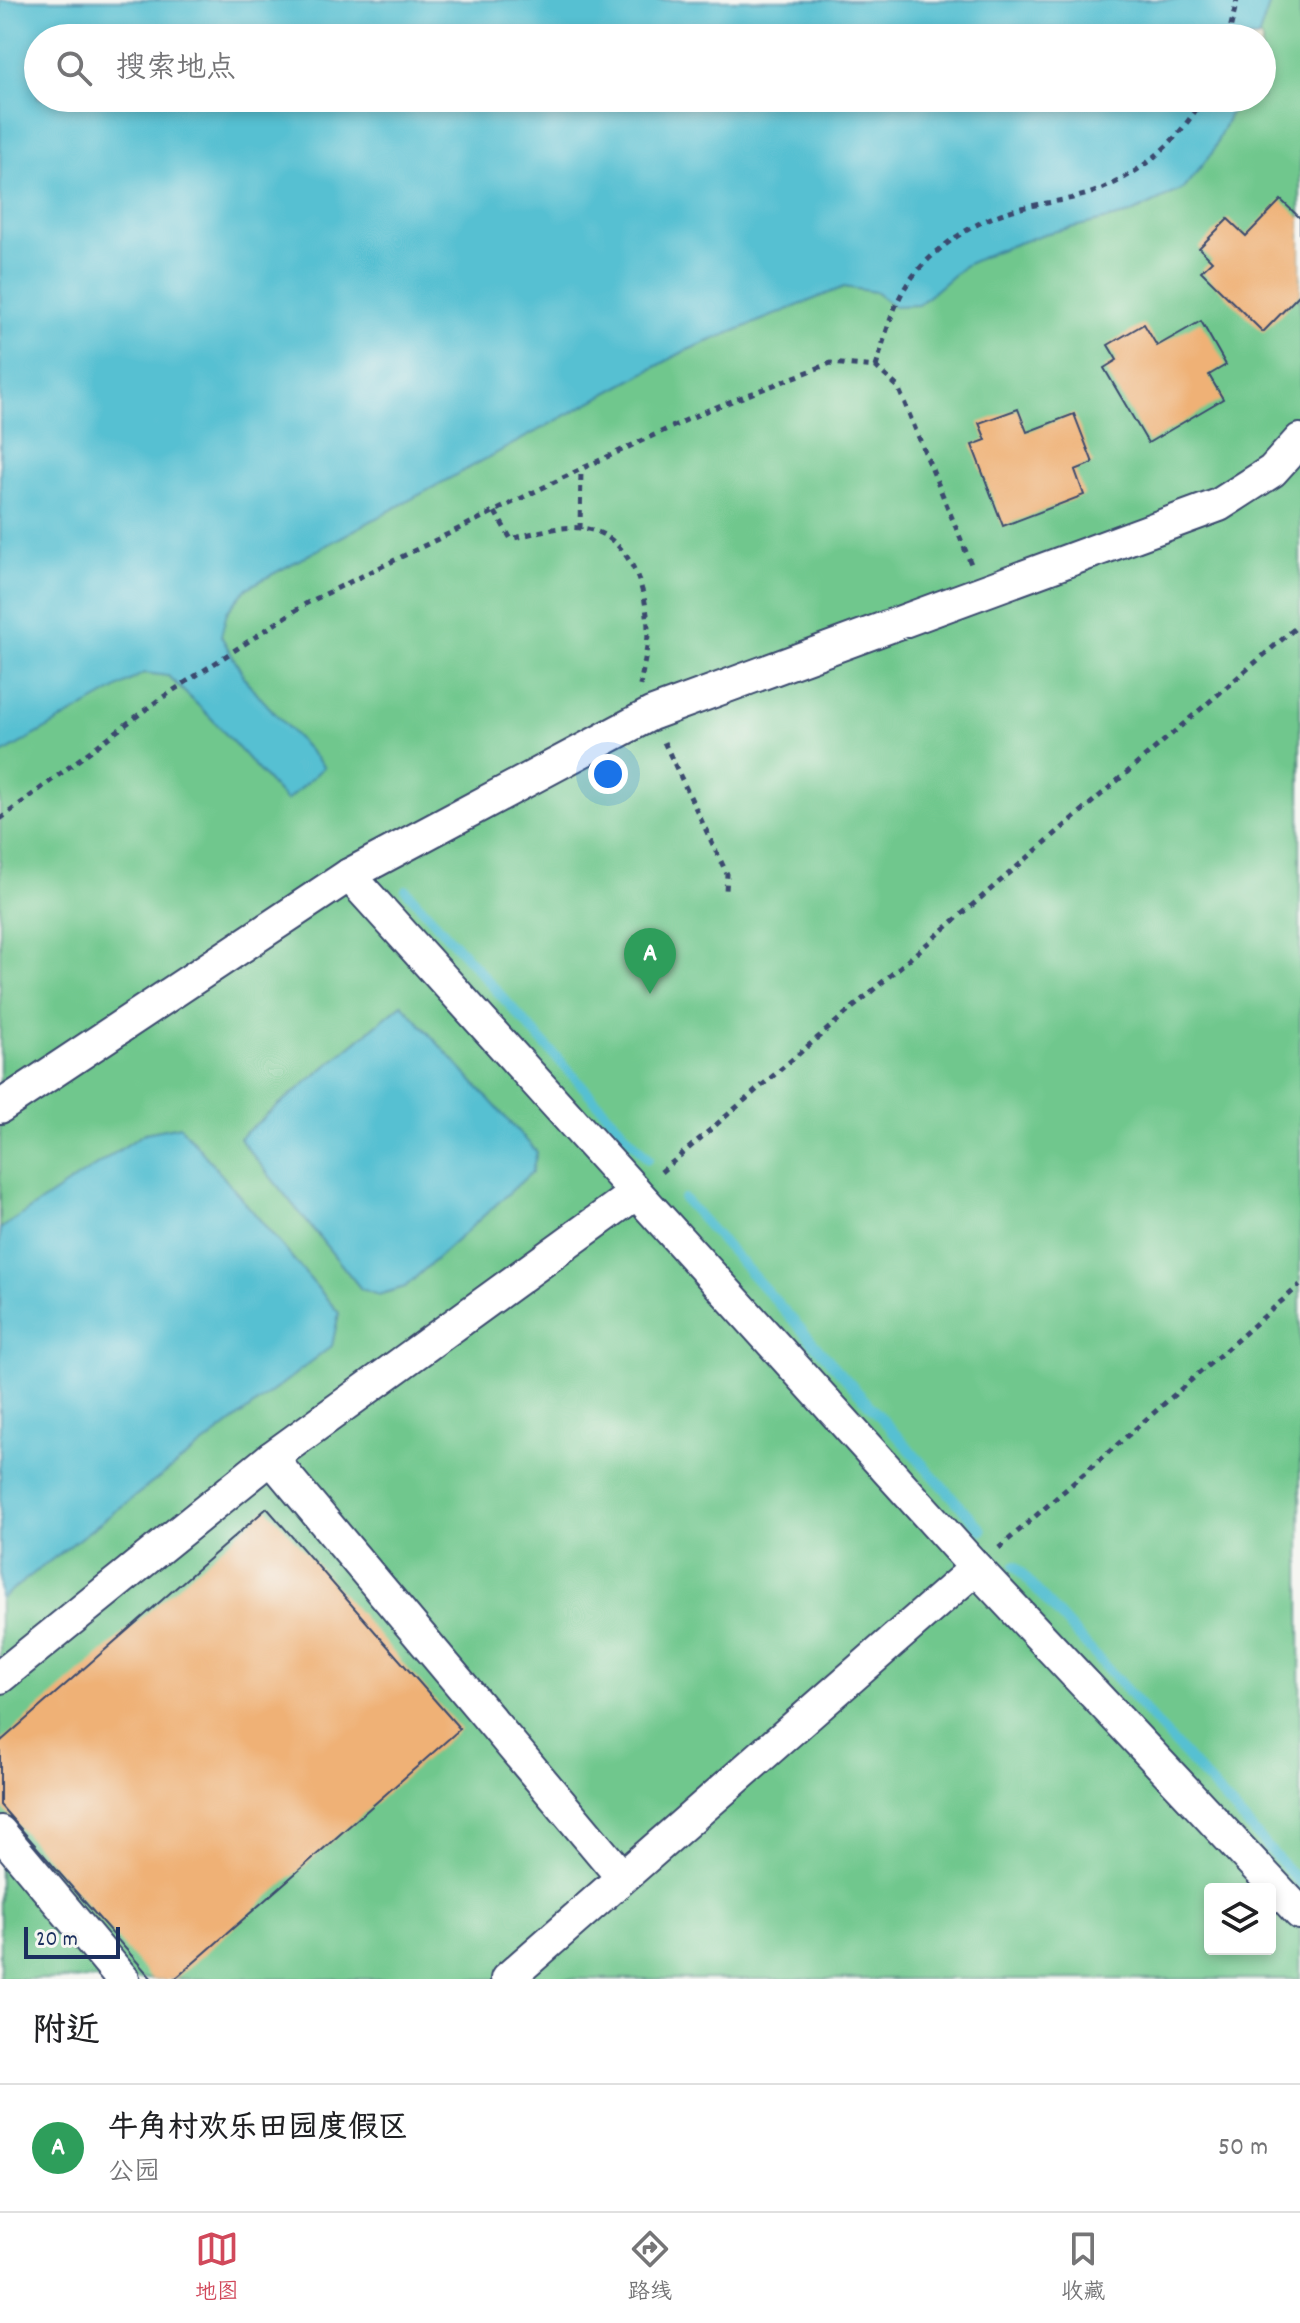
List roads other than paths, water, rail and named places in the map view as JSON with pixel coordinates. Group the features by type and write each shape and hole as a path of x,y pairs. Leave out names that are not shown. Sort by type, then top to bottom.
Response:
{"street":[{"path":"0,1107 349,875 651,714 1219,505 1272,471 1300,440"},
{"path":"349,875 976,1568 1300,1913"},
{"path":"0,1677 271,1458 636,1193"},
{"path":"271,1458 622,1877"},
{"path":"507,1979 976,1568"},
{"path":"0,1832 123,1979"}],"water":[{"path":"0,0 1271,0 1263,24 24,24 24,112 1231,112 1212,153 1183,189 1130,214 1044,234 996,251 965,265 918,305 894,306 875,292 844,287 685,351 247,588 227,612 221,636 249,685 324,767 286,801 212,719 168,676 144,673 0,755"},
{"path":"402,1004 537,1152 532,1172 405,1287 378,1295 361,1289 239,1138"},
{"path":"180,1126 339,1313 332,1346 0,1599 0,1229 145,1133"}],"waterway":[{"path":"406,890 648,1159"},
{"path":"684,1199 982,1530"},
{"path":"1015,1566 1300,1883"}],"place":[{"name":"牛角村欢乐田园度假区","path":"650,994"}]}
